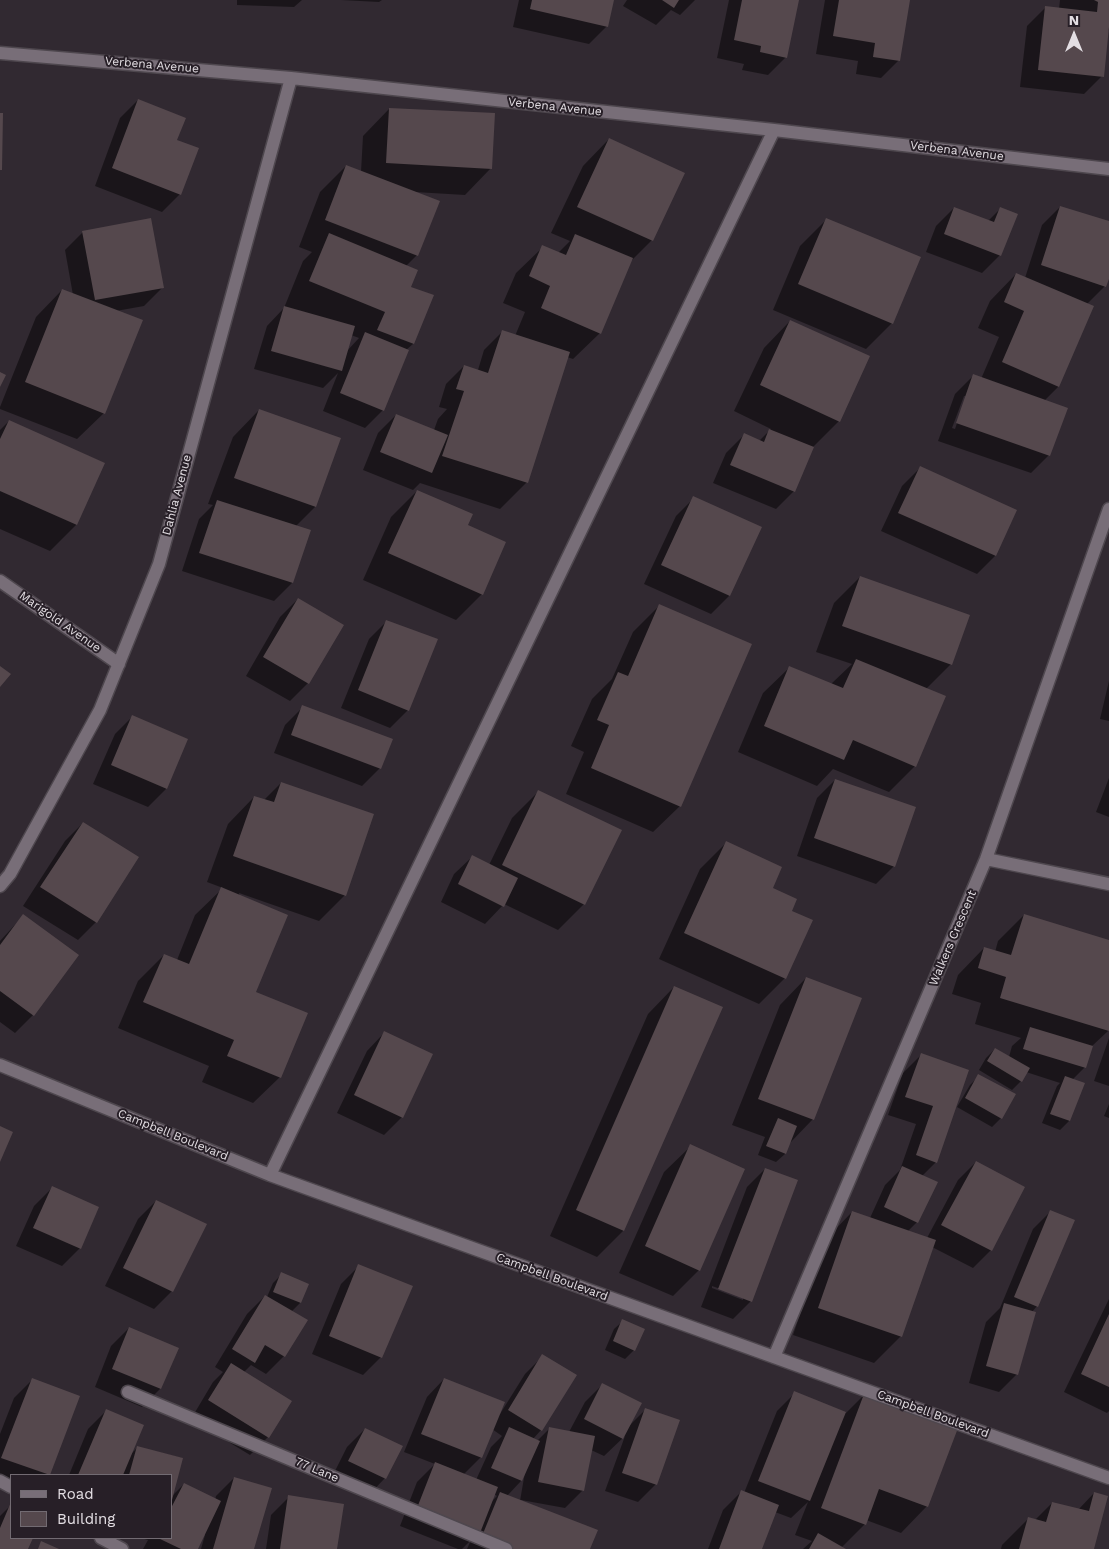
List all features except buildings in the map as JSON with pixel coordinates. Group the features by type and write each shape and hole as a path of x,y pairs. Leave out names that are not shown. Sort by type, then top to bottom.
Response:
{"street":[{"name":"Verbena Avenue","path":"0,53 290,78 774,130 1109,169"},
{"name":"Dahlia Avenue","path":"0,886 10,874 95,718 119,664 158,564 290,78"},
{"path":"270,1175 774,130"},
{"name":"Walkers Crescent","path":"774,1357 986,859 1109,509"},
{"name":"Marigold Avenue","path":"0,581 119,664"},
{"path":"986,859 1109,884"},
{"name":"Campbell Boulevard","path":"0,1065 270,1175 1109,1478"},
{"name":"77 Lane","path":"128,1392 506,1549"},
{"path":"103,1539 122,1549"}]}
